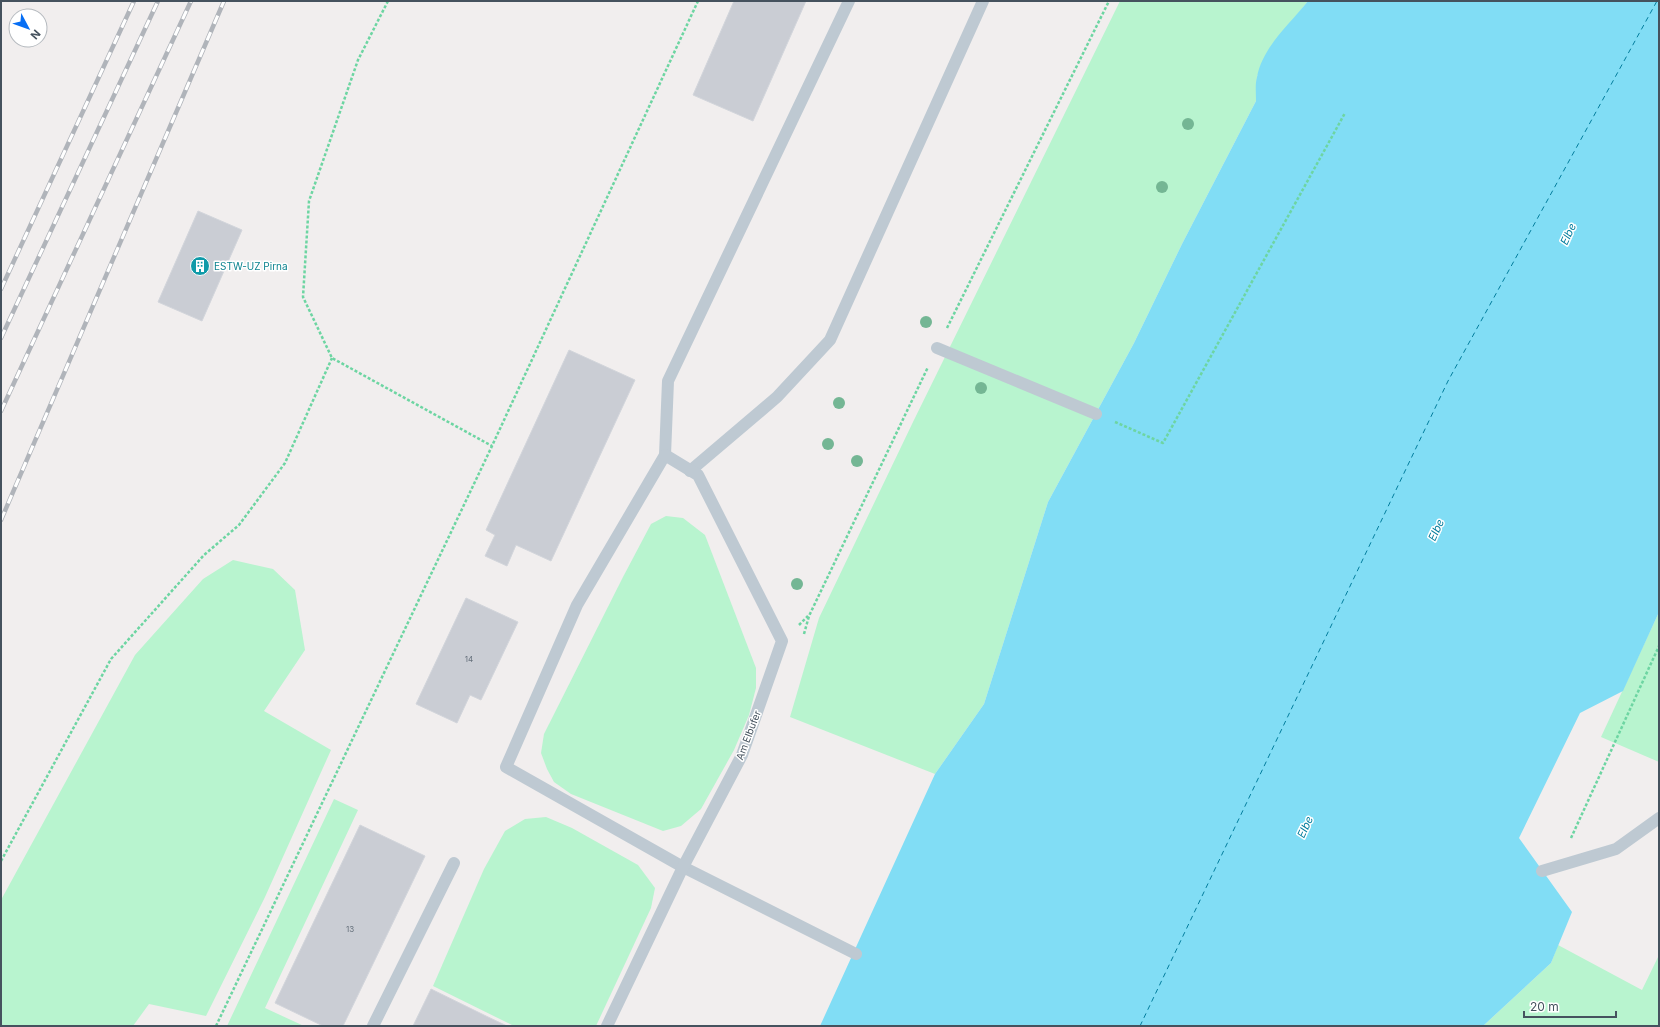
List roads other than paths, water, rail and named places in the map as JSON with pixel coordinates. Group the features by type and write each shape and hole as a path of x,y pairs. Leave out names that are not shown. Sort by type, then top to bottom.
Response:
{"lane":[{"path":"849,1 668,381 665,455 577,605 506,767 683,867 856,954"},
{"path":"690,470 777,397 830,340 983,1"},
{"path":"937,348 1096,414"},
{"name":"Am Elbufer","path":"607,1026 683,867 742,755 782,641 698,475 665,455"},
{"path":"1542,871 1616,849 1659,818"},
{"path":"373,1026 454,863"}],"water":[{"name":"Elbe","path":"1308,1 1659,1 1659,612 1623,691 1580,713 1519,838 1572,912 1551,963 1483,1026 820,1026 935,774 984,704 1048,502 1134,343 1182,244 1256,101 1256,80 1265,55 1278,36"}],"railway":[{"path":"1,289 134,1"},
{"path":"1,338 158,1"},
{"path":"1,411 191,1"},
{"path":"1,520 224,1"}],"place":[{"name":"ESTW-UZ Pirna","path":"200,266"}]}
